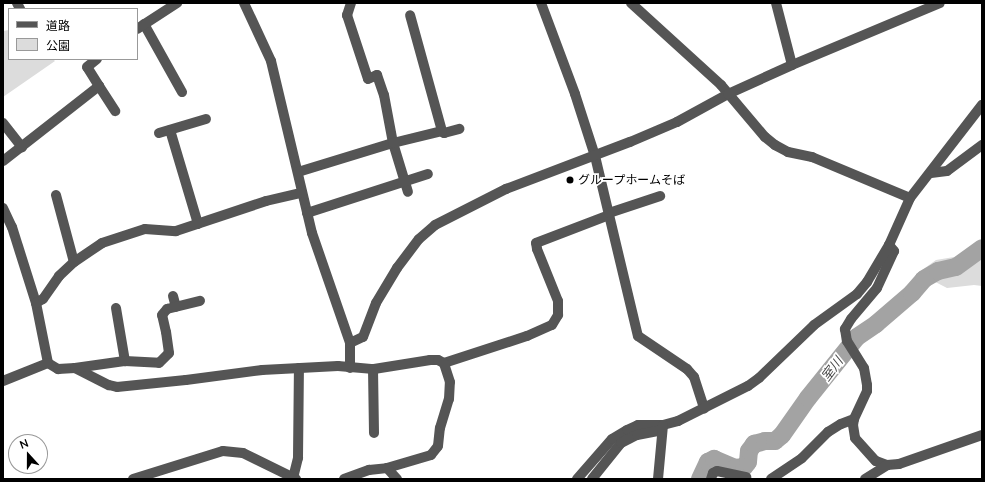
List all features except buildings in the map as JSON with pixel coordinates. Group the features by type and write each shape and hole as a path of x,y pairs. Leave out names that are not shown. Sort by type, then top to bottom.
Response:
{"street":[{"path":"177,3 140,27 182,92"},
{"path":"244,3 271,61 307,213 350,343 350,368"},
{"path":"351,3 347,14 368,79 377,75 384,95 393,143 408,192"},
{"path":"541,3 575,94 596,156 638,336 687,369 694,376 704,408"},
{"path":"631,3 663,30 728,94 765,137 775,145 788,152 812,157 910,198"},
{"path":"776,3 792,65"},
{"path":"350,343 363,337 376,303 397,268 419,239 435,225 506,188 596,156 677,122 728,94 792,65 940,3"},
{"path":"410,16 442,131"},
{"path":"96,60 87,67 115,111"},
{"path":"3,161 99,86"},
{"path":"592,479 621,443 637,435 663,428 683,419 759,378 814,325 857,294 867,282 889,245 910,198 931,173 982,105"},
{"path":"160,133 206,119"},
{"path":"3,123 22,147"},
{"path":"170,130 198,224"},
{"path":"298,172 393,143 442,131 444,133 460,130"},
{"path":"931,173 947,171 982,145"},
{"path":"307,213 428,174"},
{"path":"36,303 42,299 59,276 74,262 102,243 145,228 176,231 266,201 302,193"},
{"path":"56,195 74,262"},
{"path":"75,368 109,385 117,387 262,370 338,366 373,369 392,368 430,360 444,362 527,336 552,325 558,315 558,301 536,243 609,214 660,196"},
{"path":"3,208 12,227 36,303 48,363 58,369 125,361 159,363 168,353 166,332 162,314 167,309 200,301"},
{"path":"889,245 894,250 888,268 877,288 851,319 845,329 847,341 864,368 867,384 867,392 854,419 854,432 859,444 876,461 887,465 899,464 982,435"},
{"path":"173,296 176,307"},
{"path":"116,308 125,361"},
{"path":"344,479 369,470 387,468 431,456 438,446 440,428 449,399 450,382 444,362"},
{"path":"3,381 48,363"},
{"path":"133,479 223,451 243,453 294,478 298,458 299,368"},
{"path":"373,369 374,434"},
{"path":"771,479 802,458 828,432 841,424 854,419"},
{"path":"577,479 612,439 627,430 638,425 663,428"},
{"path":"658,479 663,428"},
{"path":"864,479 887,465"},
{"path":"387,468 397,479"},
{"path":"711,479 713,473 717,471 745,476"}],"green space":[{"path":"8,30 8,60 55,61 3,97 3,31"},
{"path":"982,241 982,286 974,285 947,288 918,273 936,260 960,256"}],"waterway":[{"name":"室川","path":"700,479 708,462 714,459 735,468 744,467 748,462 749,451 754,444 765,441 775,441 782,435 808,398 857,337 876,324 912,293 924,279 938,271 956,267 982,248"}],"place":[{"name":"グループホームそば","path":"570,180"}]}
